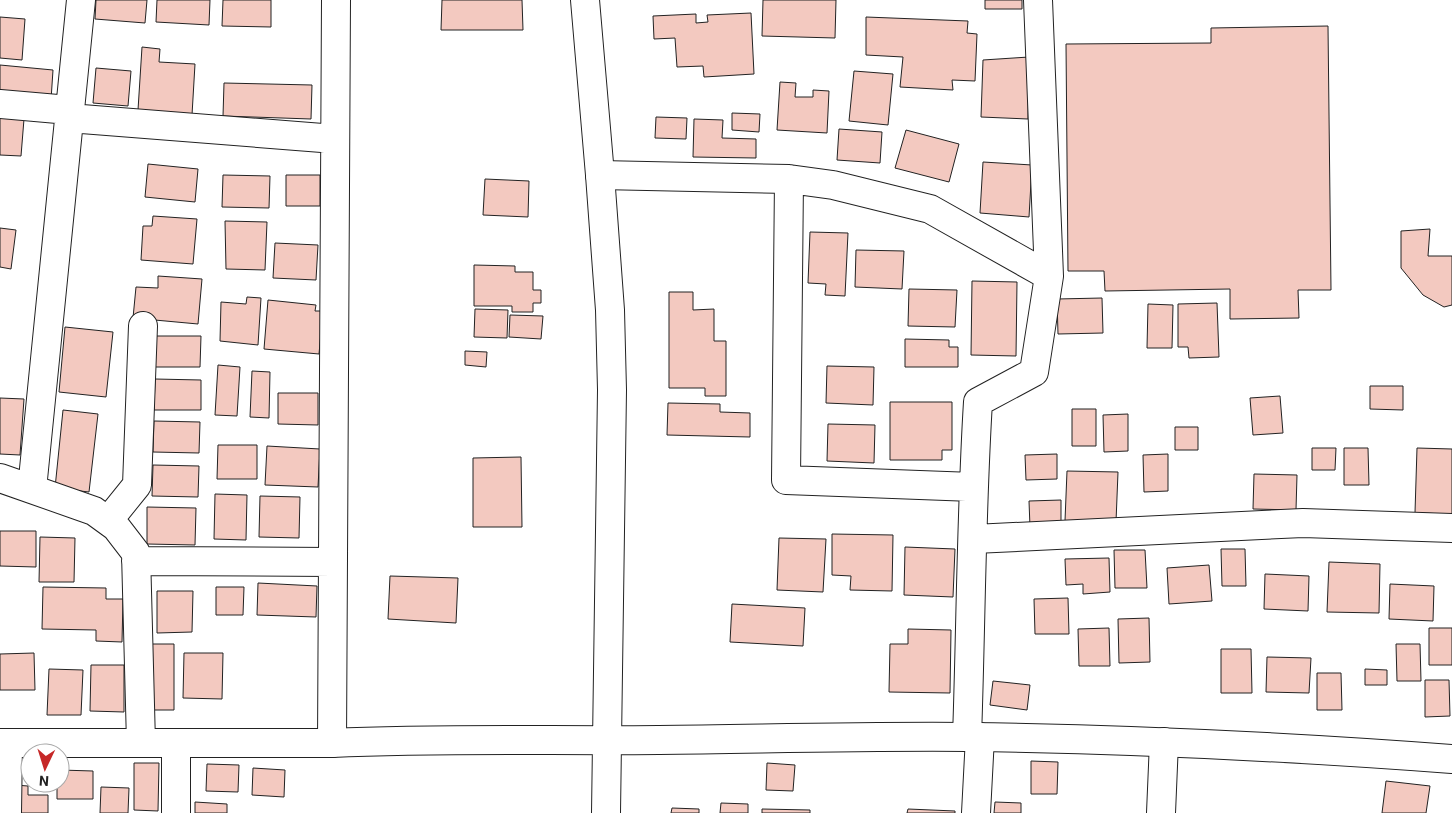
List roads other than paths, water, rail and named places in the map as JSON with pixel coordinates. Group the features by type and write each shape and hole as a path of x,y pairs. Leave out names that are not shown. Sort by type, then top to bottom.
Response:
{"street":[{"path":"32,489 80,0"},
{"path":"332,743 336,0"},
{"path":"585,0 610,310 612,390 606,813"},
{"path":"976,813 973,487 978,402 1034,372 1049,276 1038,0"},
{"path":"0,104 69,114 335,139"},
{"path":"600,175 789,179 833,185 930,209 1049,276"},
{"path":"789,179 786,480 973,487"},
{"path":"108,521 137,484 143,326"},
{"path":"0,478 94,511 116,527 136,553 140,743"},
{"path":"974,539 1303,523 1452,528"},
{"path":"136,562 333,562"},
{"path":"7,813 4,743 176,744 974,737 1164,742 1324,749 1452,759"},
{"path":"1161,813 1164,742"},
{"path":"176,744 176,813"}]}
